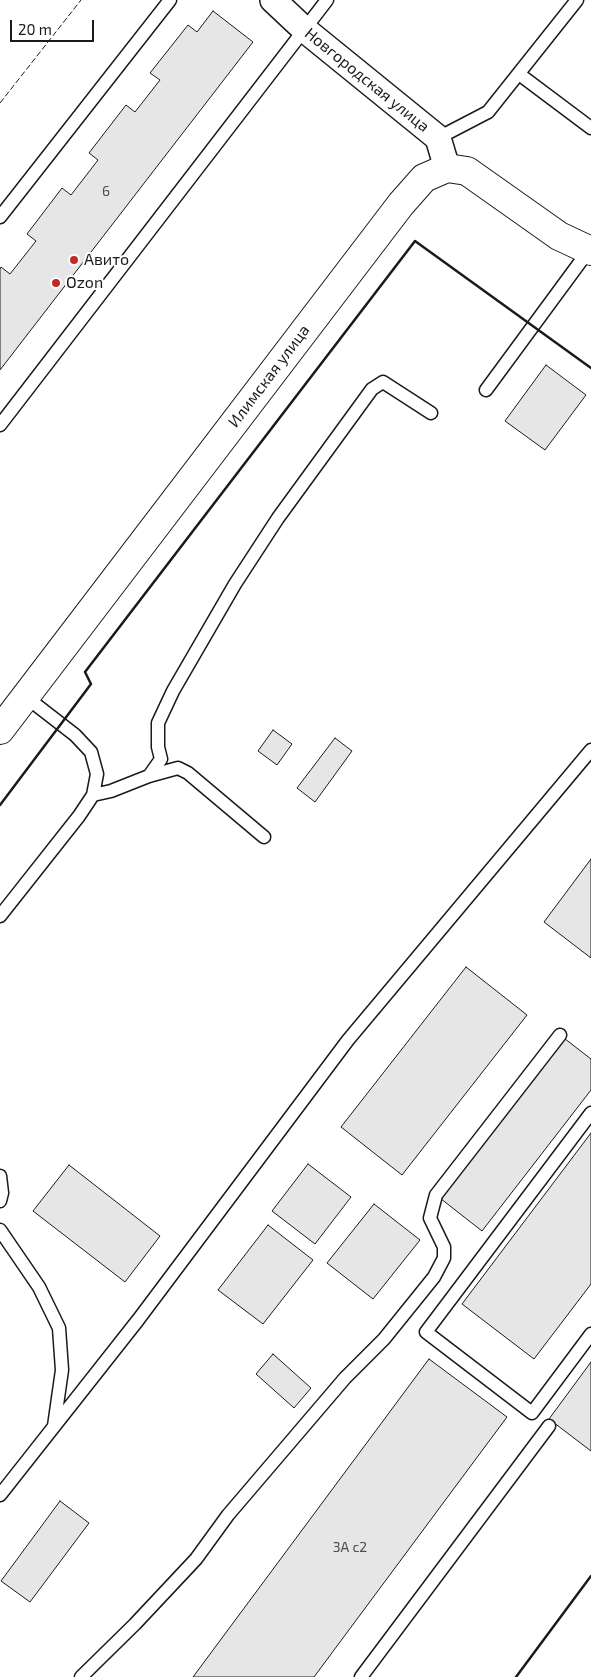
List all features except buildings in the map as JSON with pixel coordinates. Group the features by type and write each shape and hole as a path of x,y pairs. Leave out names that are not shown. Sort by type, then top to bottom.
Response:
{"street":[{"name":"Новгородская улица","path":"273,0 305,30 438,138 446,168"},
{"path":"446,168 466,171 559,236 590,251"},
{"name":"Илимская улица","path":"0,730 401,204 424,178 446,168"}],"lane":[{"path":"0,217 170,0"},
{"path":"0,424 327,0"},
{"path":"438,138 488,112 576,0"},
{"path":"519,74 591,128"},
{"path":"486,390 590,251"},
{"path":"150,776 161,759 158,747 158,723 173,691 235,584 278,518 372,389 383,382 431,413"},
{"path":"0,916 93,795 97,774 91,752 74,735 26,697"},
{"path":"0,1495 138,1320 348,1040 591,750"},
{"path":"93,795 111,791 150,776 178,768 188,773 264,837"},
{"path":"81,1677 135,1624 196,1559 228,1515 345,1378 384,1339 434,1276 444,1258 444,1247 430,1218 436,1195 560,1035"},
{"path":"591,1113 426,1332 532,1413 591,1334"},
{"path":"0,1176 2,1192 0,1201"},
{"path":"0,1230 39,1287 59,1328 62,1370 54,1426"},
{"path":"361,1677 549,1426"}],"fence":[{"path":"0,103 81,0"}],"wall":[{"path":"0,805 91,684 85,672 415,241 591,368"},
{"path":"516,1677 591,1576"}],"place":[{"name":"Авито","path":"74,260"},
{"name":"Ozon","path":"56,283"}]}
